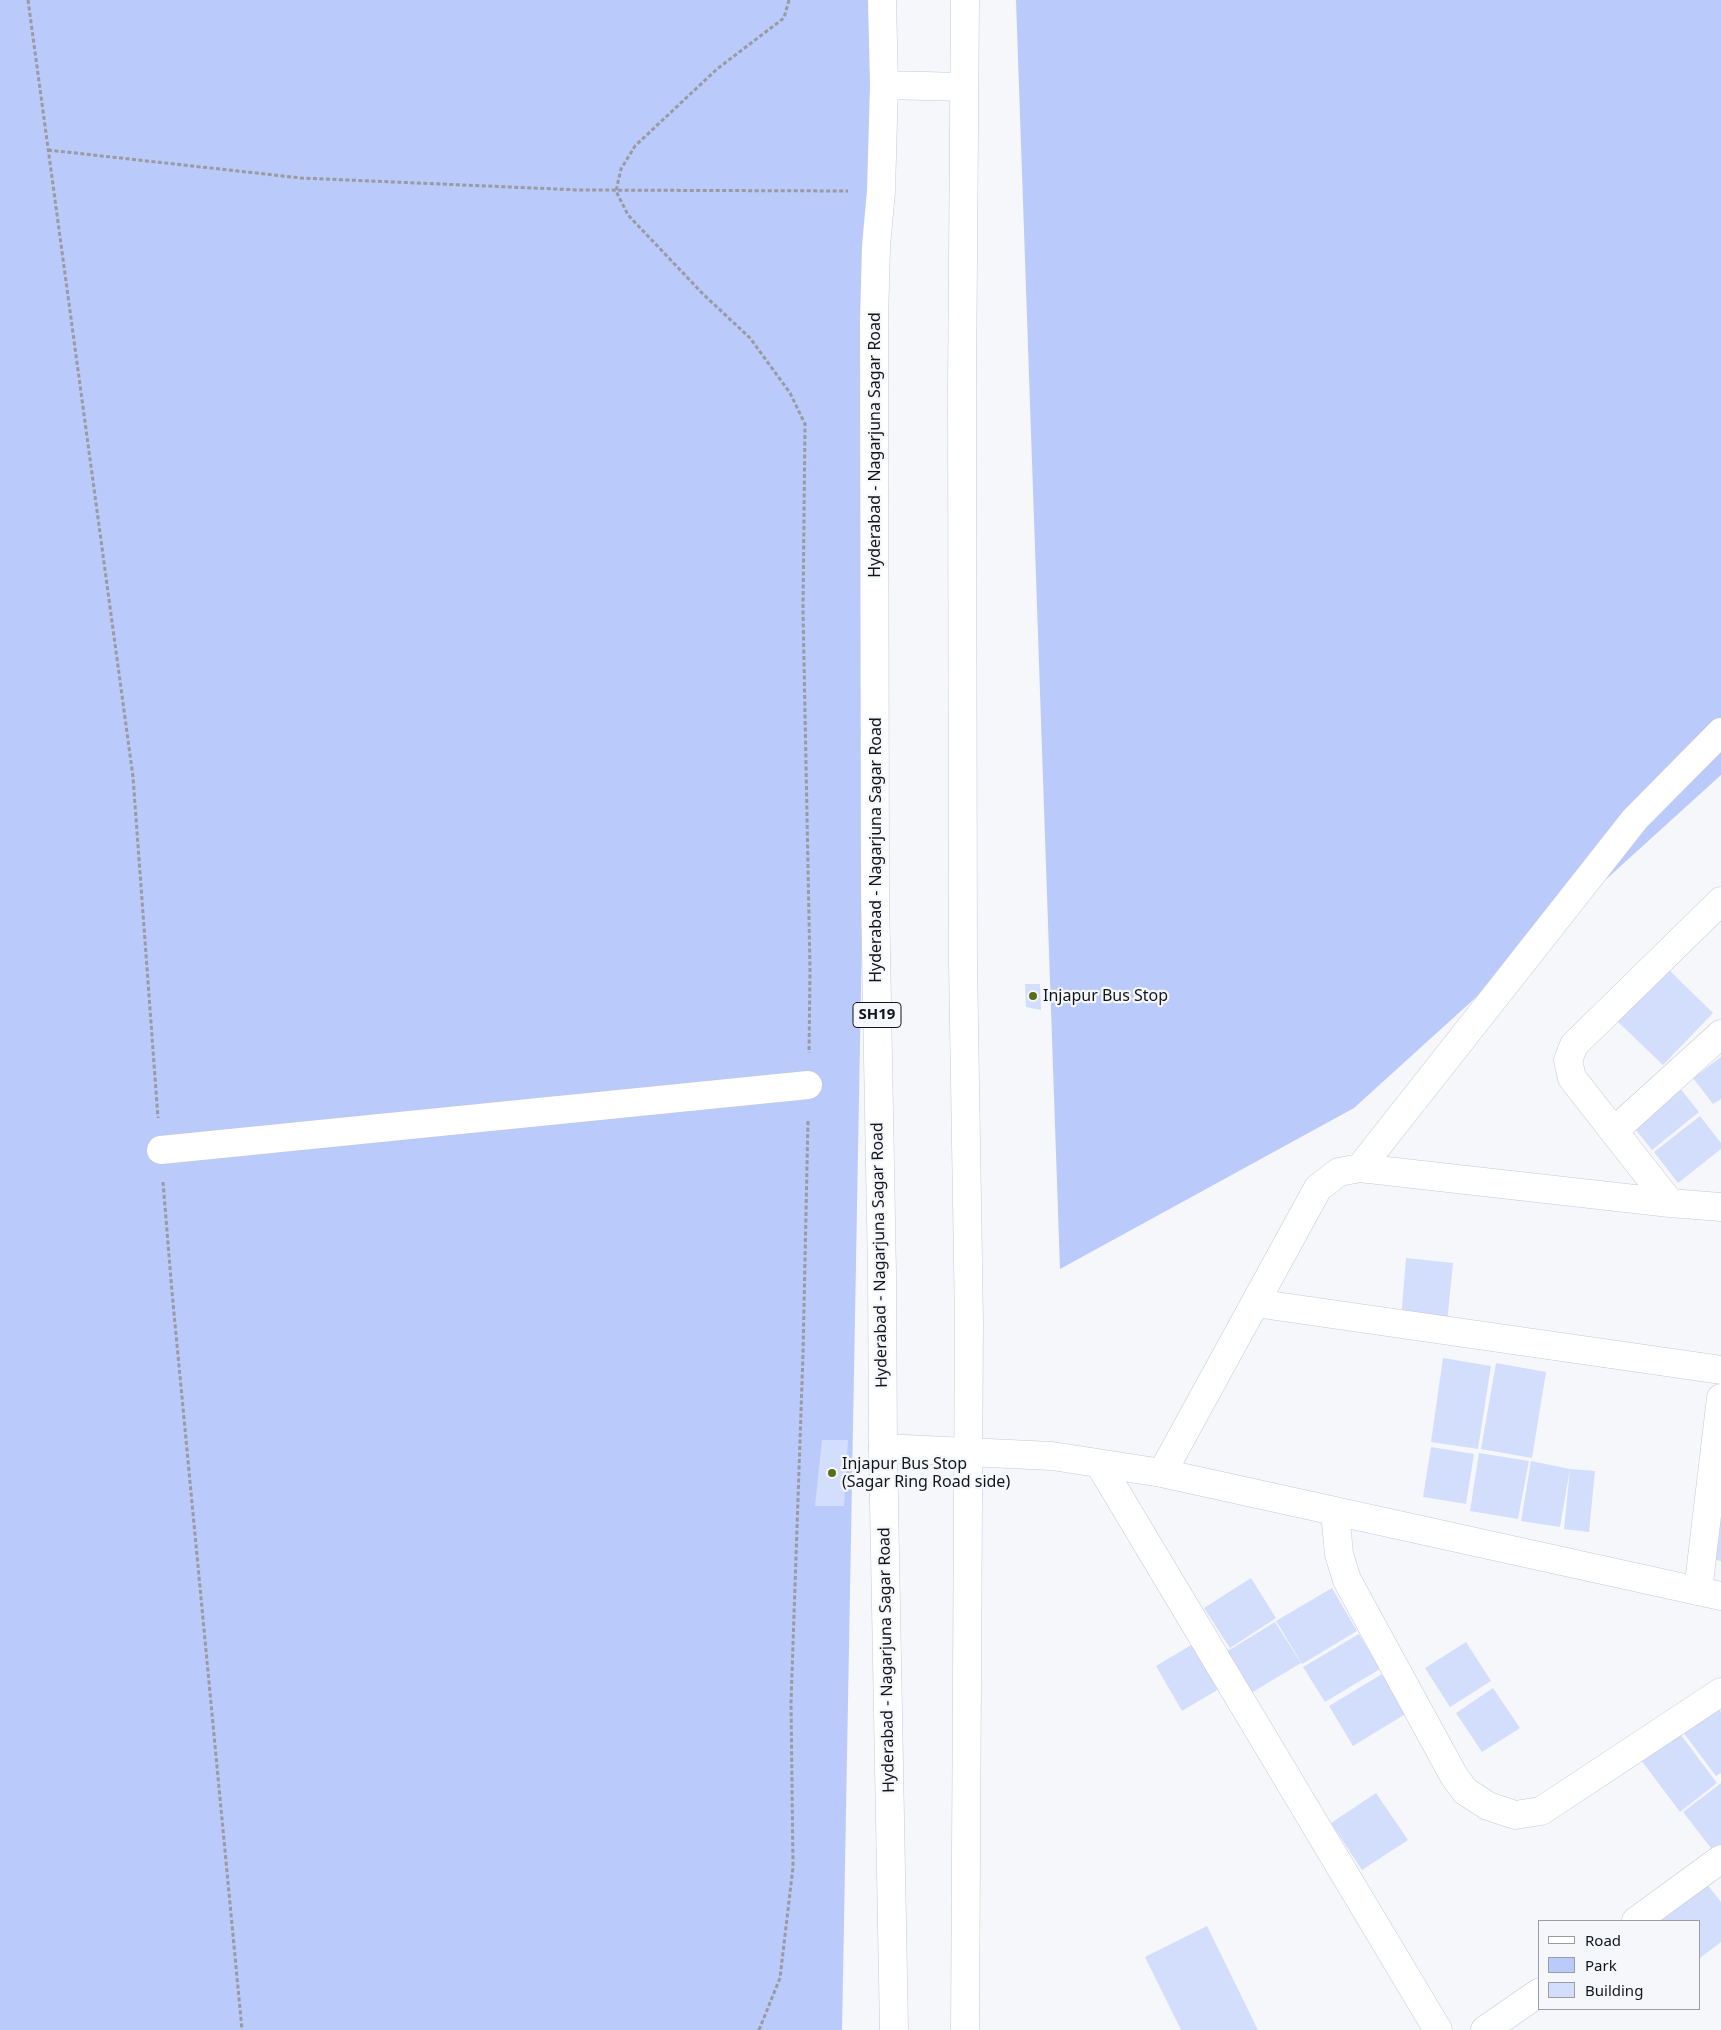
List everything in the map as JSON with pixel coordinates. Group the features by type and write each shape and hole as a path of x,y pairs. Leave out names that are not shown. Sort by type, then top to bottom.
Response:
{"street":[{"name":"Hyderabad - Nagarjuna Sagar Road","path":"882,0 884,86 874,320 875,886 894,2030"},
{"path":"965,0 962,378 963,963 969,1322 965,2030"},
{"path":"884,86 964,86"},
{"path":"1360,1168 1635,818 1721,732"},
{"path":"1670,1203 1572,1078 1568,1060 1574,1045 1720,903"},
{"path":"1614,1131 1721,1034"},
{"path":"161,1150 808,1085"},
{"path":"1162,1474 1318,1188 1339,1172 1360,1168 1670,1203 1721,1207"},
{"path":"1255,1303 1721,1370"},
{"path":"883,1448 1052,1456 1162,1474 1709,1593 1721,1398"},
{"path":"1100,1465 1438,2030"},
{"path":"1335,1512 1339,1554 1347,1580 1454,1776 1465,1791 1488,1806 1515,1815 1541,1812 1721,1692"},
{"path":"1637,1920 1721,1859"},
{"path":"1485,2030 1538,1993"}],"path":[{"path":"28,0 133,777 172,1292 242,2030"},
{"path":"616,191 621,170 634,146 717,69 784,18 789,0"},
{"path":"48,150 300,178 616,191 881,191"}],"green space":[{"path":"0,0 879,0 842,2030 0,2030"},
{"path":"1016,0 1721,0 1721,775 1354,1108 1060,1269"}],"building":[{"path":"1667,968 1713,1013 1663,1065 1617,1021"},
{"name":"Injapur Bus Stop","path":"1025,984 1040,984 1041,1010 1026,1007"},
{"path":"1721,1057 1721,1099 1713,1104 1693,1078"},
{"path":"1679,1087 1699,1112 1652,1150 1632,1125"},
{"path":"1700,1116 1721,1143 1721,1149 1678,1183 1654,1152"},
{"path":"1406,1258 1453,1263 1447,1323 1401,1319"},
{"path":"1443,1358 1491,1366 1478,1449 1431,1442"},
{"path":"1496,1363 1546,1372 1532,1458 1481,1449"},
{"name":"Injapur Bus Stop (Sagar Ring Road side)","path":"822,1440 848,1440 844,1506 815,1506"},
{"path":"1431,1447 1474,1454 1466,1504 1423,1497"},
{"path":"1479,1453 1529,1461 1518,1519 1470,1511"},
{"path":"1531,1461 1570,1469 1560,1527 1521,1521"},
{"path":"1570,1469 1595,1471 1589,1532 1564,1529"},
{"path":"1721,1514 1721,1561 1712,1559"},
{"path":"1251,1578 1276,1618 1230,1648 1204,1608"},
{"path":"1332,1588 1357,1631 1302,1664 1276,1621"},
{"path":"1275,1622 1301,1663 1251,1693 1226,1652"},
{"path":"1359,1634 1380,1669 1325,1702 1303,1667"},
{"path":"1198,1641 1224,1686 1182,1711 1156,1666"},
{"path":"1466,1642 1491,1681 1450,1707 1425,1668"},
{"path":"1382,1674 1407,1713 1353,1746 1329,1706"},
{"path":"1493,1688 1520,1728 1482,1752 1456,1713"},
{"path":"1713,1701 1721,1712 1721,1773 1716,1776 1679,1727"},
{"path":"1678,1731 1717,1783 1680,1812 1641,1760"},
{"path":"1721,1783 1721,1847 1714,1852 1683,1812"},
{"path":"1376,1793 1408,1840 1362,1870 1331,1823"},
{"path":"1706,1883 1721,1902 1721,1942 1701,1957 1701,1920 1655,1920"},
{"path":"1207,1926 1258,2030 1181,2030 1145,1957"}],"place":[{"name":"Injapur Bus Stop","path":"1033,996"},
{"name":"Injapur Bus Stop (Sagar Ring Road side)","path":"832,1473"}]}
